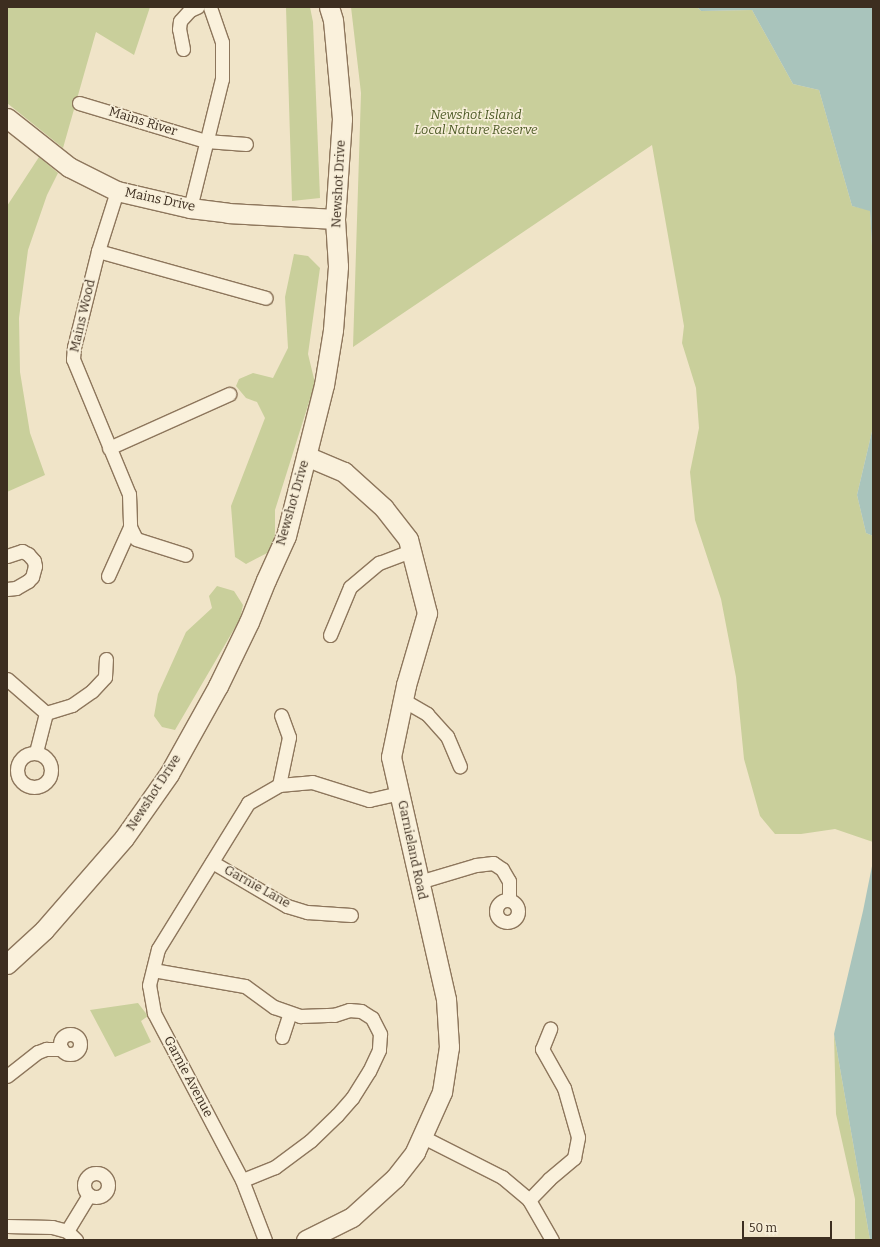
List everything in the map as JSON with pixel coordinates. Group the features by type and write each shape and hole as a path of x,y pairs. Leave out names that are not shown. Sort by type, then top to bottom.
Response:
{"street":[{"path":"183,49 179,29 180,21 190,10 197,7"},
{"path":"190,208 222,79 222,42 210,7"},
{"name":"Newshot Drive","path":"7,964 44,930 119,844 169,774 218,686 249,622 286,536 324,385 333,330 338,266 335,219 342,119 333,20 329,7"},
{"name":"Mains River","path":"79,103 206,141 246,144"},
{"name":"Mains Drive","path":"7,118 69,167 116,191 190,208 228,213 335,219"},
{"name":"Mains Wood","path":"116,191 98,251 74,347 73,359 129,494 130,527"},
{"path":"98,251 266,298"},
{"path":"109,448 229,394"},
{"name":"Garnieland Road","path":"306,456 344,472 384,508 408,539 427,613 403,700 391,757 446,999 449,1047 442,1092 415,1152 395,1178 352,1217 306,1240"},
{"path":"130,527 136,539 186,555"},
{"path":"108,576 130,527"},
{"path":"7,556 22,551 34,560 35,566 32,576 28,581 7,591"},
{"path":"330,635 350,587 379,563 411,551"},
{"path":"46,714 72,705 92,692 105,676 106,659"},
{"path":"7,679 46,714"},
{"path":"403,700 427,714 447,736 460,766"},
{"path":"36,752 46,714"},
{"path":"279,784 289,737 281,715"},
{"name":"Garnie Avenue","path":"265,1240 242,1180 154,1013 149,985 158,949 248,803 279,784 312,782 369,800 400,793"},
{"name":"Garnie Lane","path":"212,862 287,906 307,912 351,915"},
{"path":"419,882 476,865 493,863 502,869 509,881 509,900"},
{"path":"153,970 245,986 274,1007 300,1016 334,1015 349,1010 361,1011 372,1018 380,1034 379,1050 365,1078 352,1098 337,1115 310,1141 275,1167 242,1180"},
{"path":"282,1037 290,1013"},
{"path":"529,1200 574,1158 578,1137 564,1088 542,1049 550,1029"},
{"path":"7,1076 38,1052 46,1049 62,1049"},
{"path":"423,1137 502,1177 529,1200 552,1240"},
{"path":"7,1226 52,1227 71,1236 89,1195"}],"green space":[{"path":"7,7 150,7 134,55 96,32 63,148 7,103"},
{"path":"286,7 310,7 313,22 320,198 292,201"},
{"name":"Newshot Island Local Nature Reserve","path":"351,7 697,7 701,11 752,10 793,84 819,90 852,206 870,210 873,264 873,427 857,495 866,533 873,536 873,842 835,829 801,834 775,834 760,816 744,759 736,677 721,599 695,520 690,472 699,428 696,388 682,343 684,326 652,145 353,347 361,93"},
{"path":"39,157 58,173 47,195 28,250 19,318 20,372 30,433 45,475 7,492 7,206"},
{"path":"294,254 308,256 320,268 308,354 315,383 275,510 275,549 246,564 235,557 231,506 265,418 257,402 246,398 236,386 239,379 253,373 273,378 288,348 285,297"},
{"path":"217,586 234,591 243,605 240,619 175,730 162,727 154,716 158,694 186,632 212,608 209,596"},
{"path":"138,1003 148,1016 141,1021 151,1042 115,1057 90,1010"},
{"path":"834,1034 870,1240 855,1240 855,1199 836,1114"}],"water":[{"path":"697,7 873,7 873,264 870,211 852,206 819,90 793,84 752,10 701,11"},
{"path":"873,427 873,536 866,533 857,495"},
{"path":"873,861 873,1240 870,1240 834,1034 863,911"}]}
